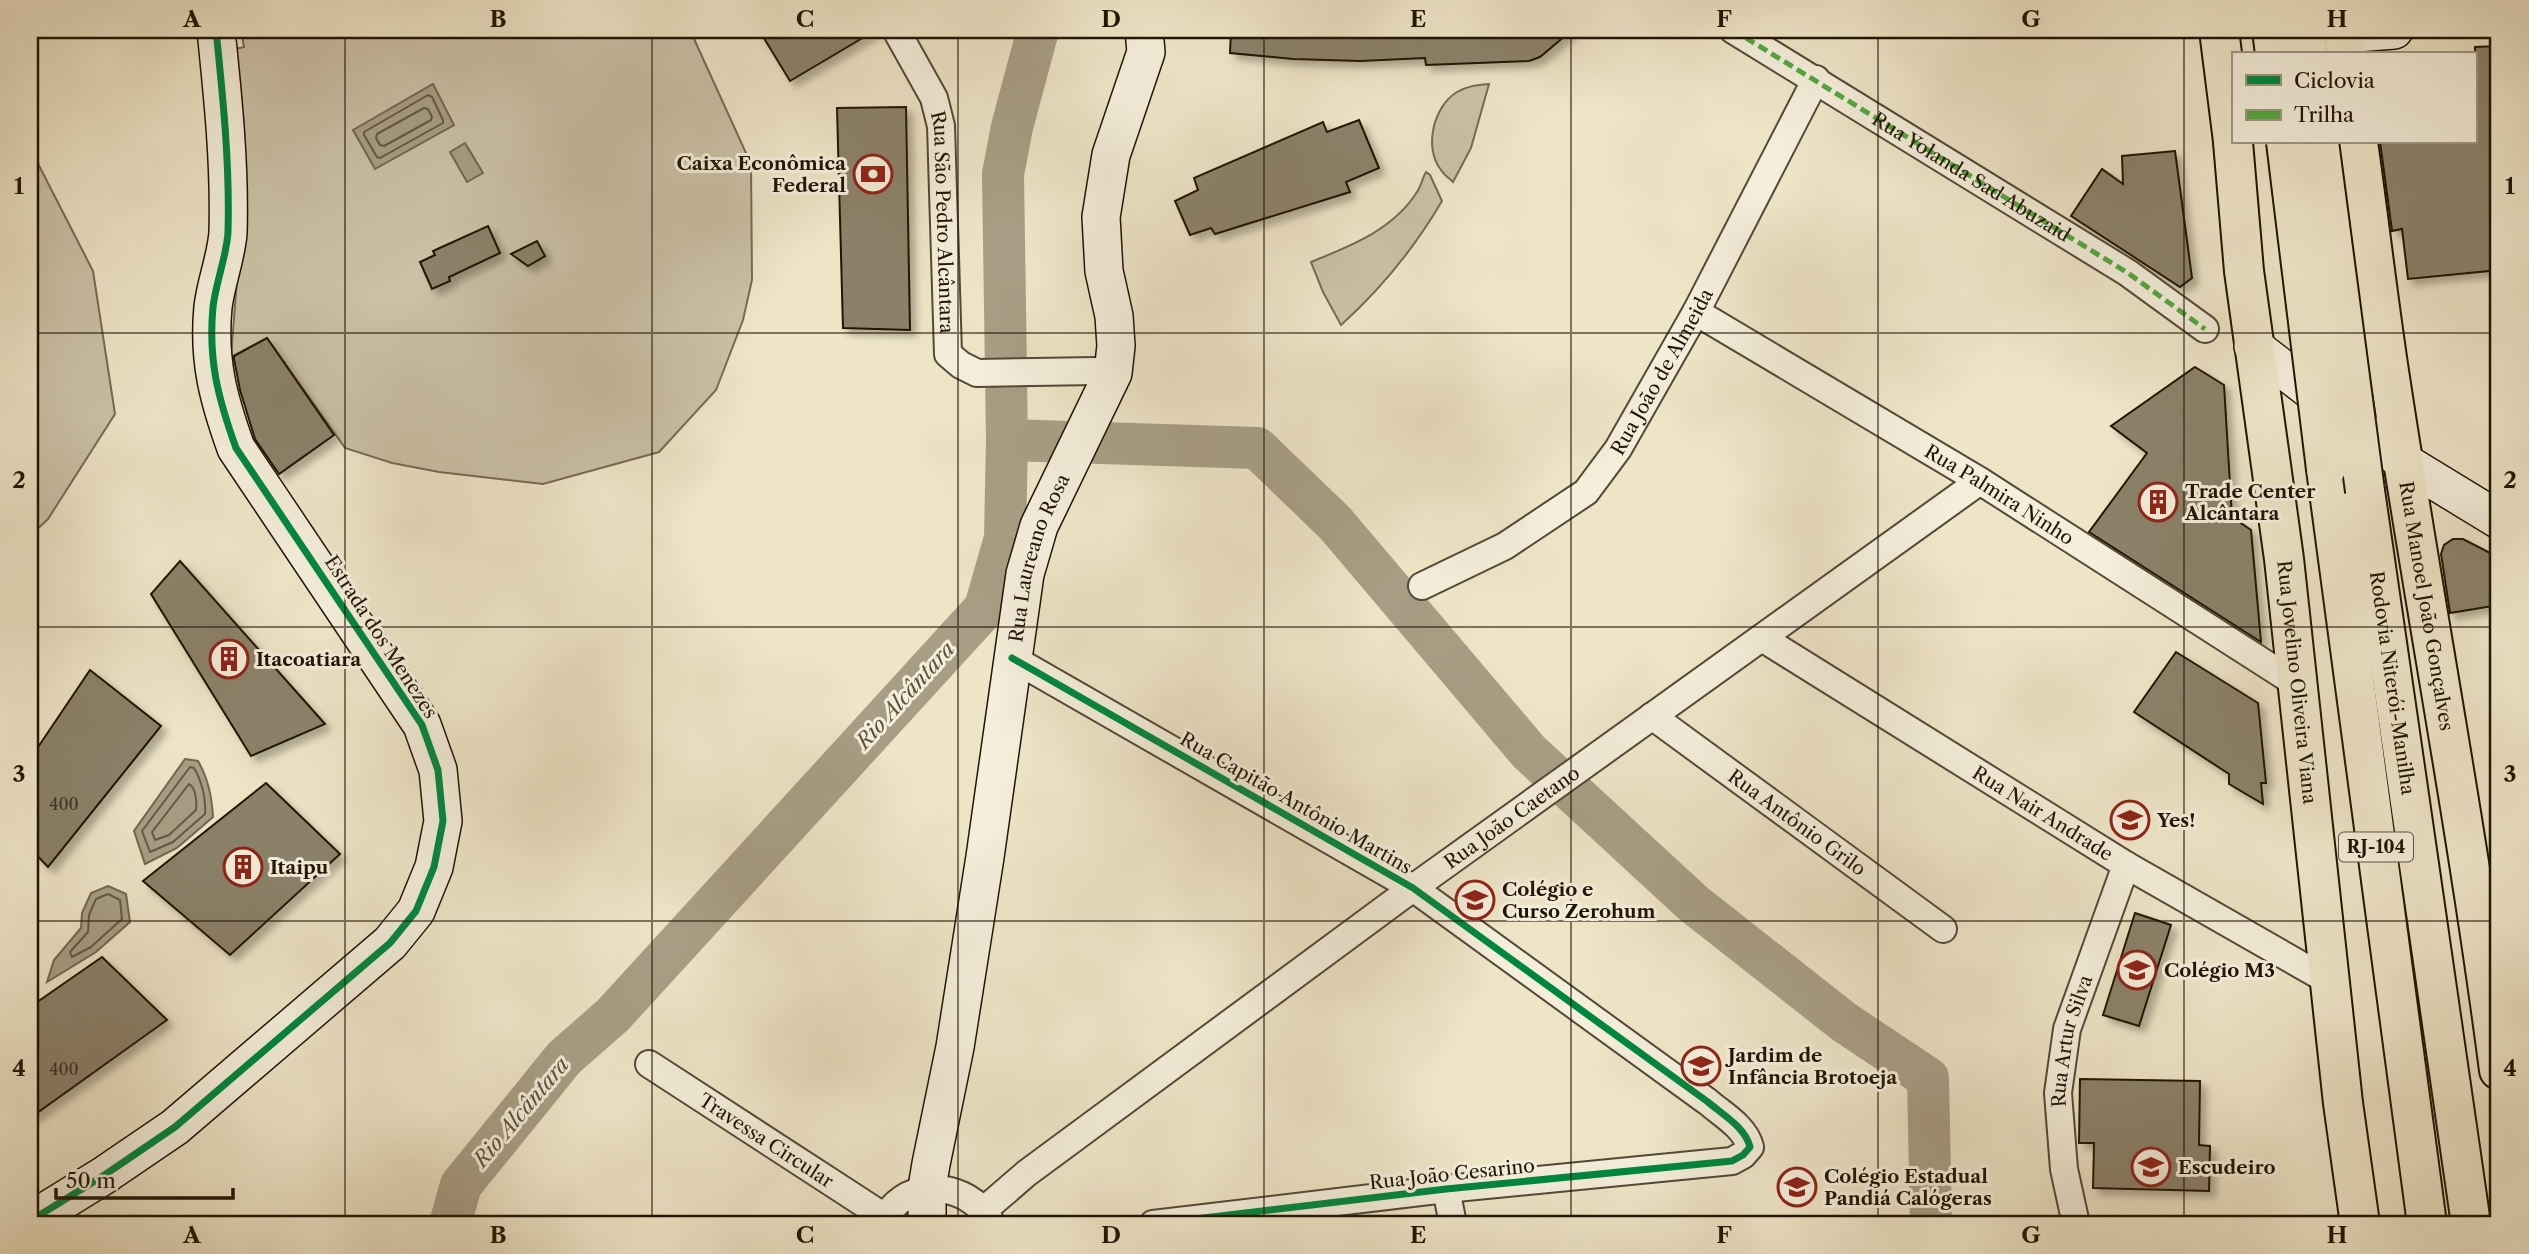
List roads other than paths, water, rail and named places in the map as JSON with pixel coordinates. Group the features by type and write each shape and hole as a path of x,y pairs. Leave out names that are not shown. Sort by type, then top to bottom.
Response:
{"main road":[{"name":"Estrada dos Menezes","path":"30,1221 175,1127 390,943 416,911 434,867 443,821 438,770 422,725 236,448 219,400 211,351 214,305 227,238 229,183 216,30"},
{"name":"Rua Jovelino Oliveira Viana","path":"2219,30 2232,133"},
{"path":"2272,30 2275,52"},
{"path":"2305,30 2308,52"},
{"path":"2344,39 2394,30"},
{"name":"Rua Laureano Rosa","path":"927,1224 927,1188 955,1047 1026,574 1039,526 1072,457 1098,387 1113,373 1116,346 1114,316 1104,271 1101,217 1111,155 1140,72 1145,36"},
{"name":"Rua Jovelino Oliveira Viana","path":"2233,144 2253,346 2284,559 2329,981 2360,1224"},
{"name":"Rodovia Niterói-Manilha","path":"2286,144 2326,469 2427,1224"},
{"name":"Rodovia Niterói-Manilha","path":"2319,144 2365,491 2471,1224"},
{"name":"Rua Manoel João Gonçalves","path":"2358,144 2390,376 2479,920 2499,1070"},
{"path":"2253,346 2404,463 2499,520"}],"street":[{"name":"Rua São Pedro Alcântara","path":"896,30 934,98 941,126 948,354 977,373 1098,387"},
{"name":"Rua Yolanda Sad Abuzaid","path":"1733,30 2128,273 2205,330"},
{"name":"Rua João de Almeida","path":"1422,586 1505,546 1586,492 1618,449 1696,312 1816,79"},
{"name":"Rua Palmira Ninho","path":"1696,312 1980,481 2297,684"},
{"name":"Rua João Caetano","path":"988,1217 1027,1173 1413,888 1980,481"},
{"name":"Rua Nair Andrade","path":"1762,638 2126,866 2329,981"},
{"name":"Rua Capitão Antônio Martins","path":"1012,658 1413,888 1707,1102 1739,1128 1748,1138 1750,1147"},
{"name":"Rua Antônio Grilo","path":"1652,716 1943,929"},
{"name":"Rua Artur Silva","path":"2076,1224 2064,1169 2058,1094 2067,1029 2126,866"},
{"name":"Travessa Circular","path":"649,1065 882,1220"},
{"name":"Rua João Cesarino","path":"1153,1224 1446,1189 1732,1161 1743,1156 1750,1147"},
{"path":"882,1220 907,1195 927,1188 940,1188 969,1198 988,1217"},
{"path":"1446,1189 1453,1224"}],"water":[{"path":"433,84 454,125 375,169 353,130"},
{"path":"465,143 483,173 467,182 450,152"},
{"path":"185,759 198,761 201,767 209,788 213,817 177,848 145,864 134,831"},
{"path":"108,886 126,894 130,922 96,952 47,982 54,960 81,928 82,913 91,893"}],"waterway":[{"name":"Rio Alcântara","path":"450,1224 461,1185 564,1058 613,1015 985,608 1005,538 1007,440 1003,174 1012,127 1038,30"},
{"path":"1007,440 1257,448 1335,523 1529,752 1694,904 1844,1022 1928,1078 1931,1224"}],"place":[{"name":"Caixa Econômica Federal","path":"873,174"},
{"name":"Trade Center Alcântara","path":"2158,502"},
{"name":"Itacoatiara","path":"229,659"},
{"name":"Yes!","path":"2130,820"},
{"name":"Itaipu","path":"243,867"},
{"name":"Colégio e Curso Zerohum","path":"1475,900"},
{"name":"Colégio M3","path":"2137,970"},
{"name":"Jardim de Infância Brotoeja","path":"1701,1066"},
{"name":"Escudeiro","path":"2151,1167"},
{"name":"Colégio Estadual Pandiá Calógeras","path":"1797,1187"}]}
